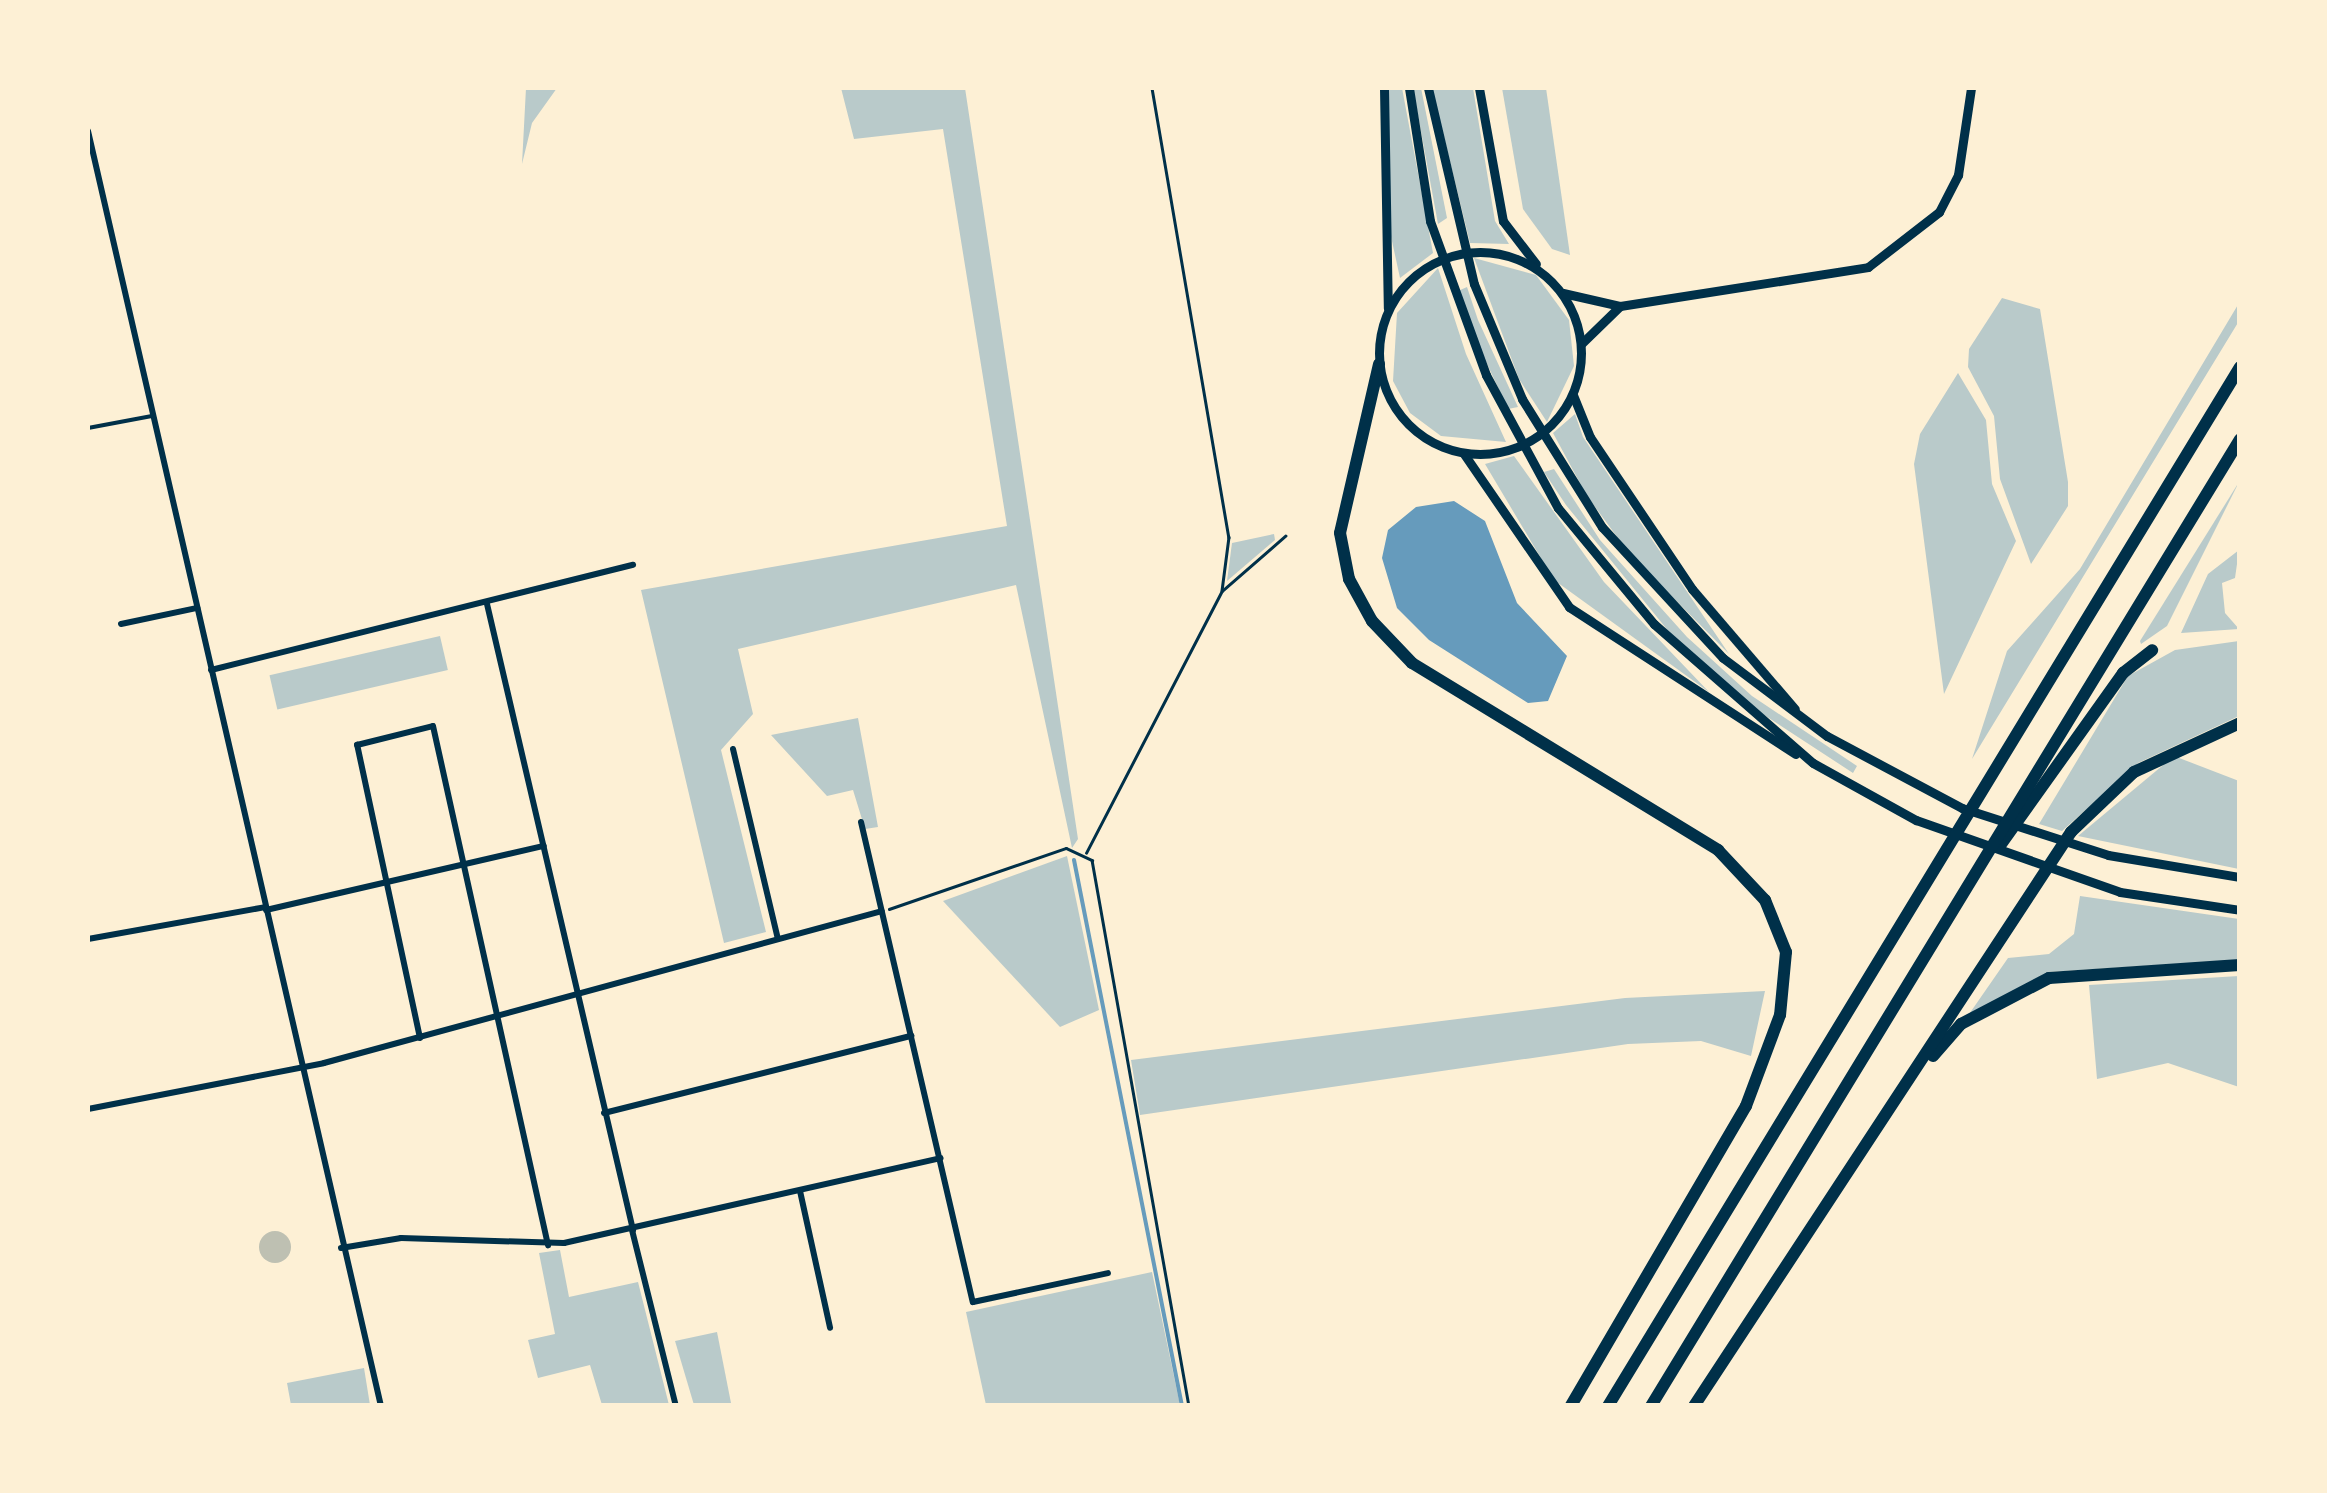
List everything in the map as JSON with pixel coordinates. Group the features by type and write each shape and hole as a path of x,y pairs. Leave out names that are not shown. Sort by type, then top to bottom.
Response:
{"highway":[{"path":"1379,364 1340,533 1349,579 1372,621 1412,663 1718,850 1765,900 1786,952 1780,1015 1746,1106 1571,1406"},
{"path":"1608,1406 2240,367"},
{"path":"1651,1406 2240,439"},
{"path":"1969,884 2123,673 2152,650"},
{"path":"1694,1406 2096,802 2158,758 2240,723"},
{"path":"1890,1114 1961,1024 2027,985 2078,972 2240,965"}],"main road":[{"path":"1384,88 1388,312 1379,364 1398,413 1464,454 1568,608 1813,763 1946,834 2092,884 2240,910"},
{"path":"1409,88 1430,220 1452,290 1503,411 1537,474 1644,614 1813,763"},
{"path":"1428,88 1453,213 1474,284 1522,399 1558,462 1668,604 1827,736 1978,814 2108,855 2240,877"},
{"path":"1479,88 1503,221 1563,293 1582,343 1573,395 1590,437 1734,648 1827,736"},
{"path":"1563,293 1620,306 1824,279 1895,251 1938,212 1958,175 1971,88"},
{"path":"1388,312 1420,270 1470,251 1545,274"},
{"path":"1582,343 1620,306"},
{"path":"1464,454 1528,442 1573,395"}],"street":[{"path":"88,131 340,1248 381,1406"},
{"path":"210,670 633,565"},
{"path":"487,604 676,1406"},
{"path":"121,624 196,608"},
{"path":"420,1038 357,745 433,726 548,1244"},
{"path":"733,749 778,939"},
{"path":"861,822 973,1302 1108,1273"},
{"path":"88,939 266,908 544,846"},
{"path":"88,1109 301,1068 882,910"},
{"path":"604,1113 912,1036"},
{"path":"340,1248 402,1238 548,1244 632,1230 940,1158"},
{"path":"800,1191 830,1328"}],"lane":[{"path":"88,428 152,416"}],"path":[{"path":"1152,88 1229,537 1222,591 1086,853 1189,1406"},
{"path":"1222,591 1285,536"},
{"path":"882,910 1058,850 1086,853"}],"shaded area":[{"path":"526,88 557,88 532,123 522,164"},
{"path":"841,88 965,88 1078,839 1072,848 1016,585 738,649 753,714 721,750 766,932 724,943 641,590 1007,526 943,129 854,139"},
{"path":"1388,88 1402,88 1433,253 1400,278 1387,218"},
{"path":"1413,88 1421,88 1447,218 1438,224"},
{"path":"1432,88 1473,88 1495,221 1509,244 1470,243"},
{"path":"1502,88 1546,88 1570,255 1552,249 1523,209"},
{"path":"1474,258 1536,275 1569,320 1574,366 1547,422 1519,379"},
{"path":"1438,268 1466,354 1506,442 1441,436 1410,413 1393,381 1397,313"},
{"path":"1467,287 1518,407 1508,409 1482,353 1458,291"},
{"path":"2002,298 2040,309 2068,482 2068,506 2031,564 2000,479 1994,416 1968,367 1969,349"},
{"path":"2239,303 2239,321 1972,759 2007,651 2080,569"},
{"path":"1958,373 1986,420 1992,484 2016,541 1944,694 1914,464 1920,434"},
{"path":"1575,414 1583,437 1729,654 1629,553 1587,496 1553,433"},
{"path":"1514,456 1604,582 1709,692 1554,580 1485,464"},
{"path":"1554,469 1600,540 1687,637 1752,696 1857,766 1853,773 1755,709 1674,638 1566,505 1544,472"},
{"path":"2239,482 2167,626 2141,644 2140,641"},
{"path":"1274,534 1275,540 1227,581 1232,543"},
{"path":"2239,550 2235,578 2222,583 2225,613 2239,629 2181,633 2208,574"},
{"path":"440,636 448,670 277,709 269,675"},
{"path":"2239,641 2239,716 2138,763 2062,831 2039,824 2128,676 2175,650"},
{"path":"858,718 878,827 865,829 853,790 827,796 771,735"},
{"path":"2174,756 2239,781 2239,869 2078,836"},
{"path":"1067,856 1099,1010 1060,1027 943,901"},
{"path":"2080,896 2239,919 2239,960 2048,972 1965,1020 2008,958 2049,954 2074,934"},
{"path":"2239,976 2239,1087 2168,1063 2097,1079 2089,985"},
{"path":"1765,991 1751,1056 1701,1041 1628,1044 1140,1115 1131,1060 1625,998"},
{"path":"560,1250 569,1297 638,1282 669,1405 602,1405 590,1365 538,1378 528,1340 555,1334 539,1253"},
{"path":"1152,1272 1180,1405 986,1405 966,1312"},
{"path":"717,1332 731,1403 694,1405 675,1341"},
{"path":"364,1368 370,1405 291,1405 287,1383"}],"water":[{"path":"1454,501 1485,521 1517,603 1567,656 1548,701 1528,703 1429,640 1397,608 1382,558 1388,530 1416,507"}],"building":[{"path":"275,1231 286,1236 291,1247 286,1258 275,1263 264,1258 259,1247 264,1236"}],"waterway":[{"path":"1074,860 1182,1406"}]}
